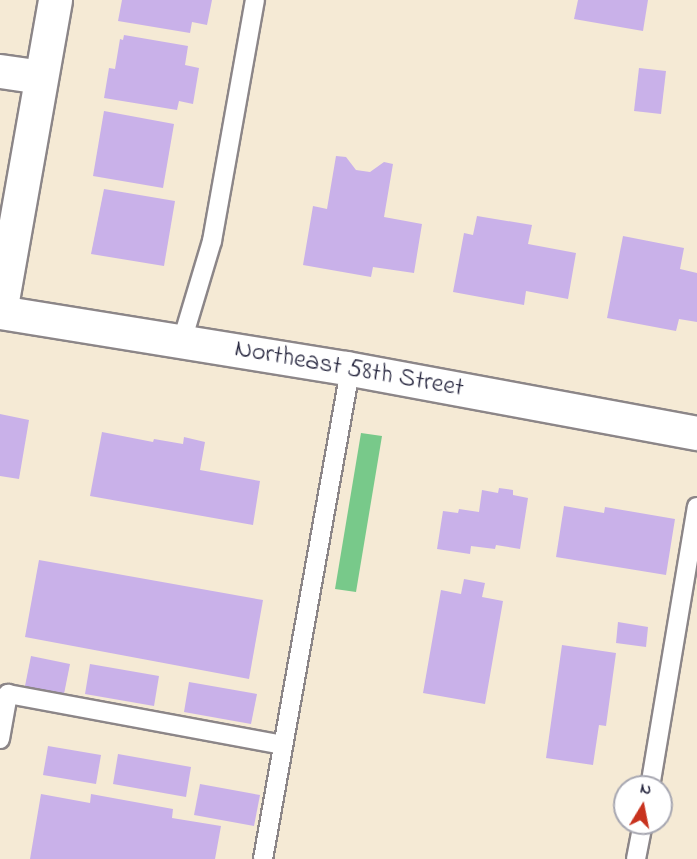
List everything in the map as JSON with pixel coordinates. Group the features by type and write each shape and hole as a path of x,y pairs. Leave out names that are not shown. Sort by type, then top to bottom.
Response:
{"street":[{"path":"0,312 55,0"},
{"path":"0,70 41,77"},
{"name":"Northeast 58th Street","path":"0,312 350,369 697,433"}],"lane":[{"path":"182,341 212,241 255,0"},
{"path":"263,859 350,369"},
{"path":"652,775 697,507"},
{"path":"0,739 8,694 282,745"},
{"path":"636,859 641,835"}],"green space":[{"path":"361,433 382,436 356,592 335,589"}],"building":[{"path":"122,0 212,0 207,25 192,22 190,33 118,21"},
{"path":"578,0 648,0 643,31 574,19"},
{"path":"124,35 188,46 185,65 199,68 193,104 179,101 177,110 104,98 109,68 115,69 120,39 123,40"},
{"path":"639,68 666,71 661,114 634,111"},
{"path":"104,111 174,124 163,188 93,176"},
{"path":"336,156 346,157 356,170 370,172 384,162 393,164 384,217 422,224 414,273 373,267 371,277 303,265 313,206 327,209"},
{"path":"104,189 175,201 164,266 91,254"},
{"path":"477,216 532,225 528,244 576,253 568,299 526,291 524,305 453,292 464,233 473,235"},
{"path":"623,236 684,248 680,269 697,273 697,322 679,319 676,331 607,318"},
{"path":"0,414 29,420 19,479 0,476"},
{"path":"102,432 153,442 154,439 183,444 184,437 205,442 200,470 260,481 253,525 90,496"},
{"path":"499,488 513,490 513,495 528,498 520,549 496,545 495,549 471,546 470,554 437,549 443,511 458,513 459,509 479,512 482,490 498,493"},
{"path":"564,506 604,513 605,507 675,519 666,575 556,557"},
{"path":"39,560 263,600 249,679 25,637"},
{"path":"464,579 485,583 482,597 503,601 485,704 423,693 441,590 461,594"},
{"path":"618,622 648,627 646,647 616,643"},
{"path":"562,645 616,653 606,726 599,725 593,765 546,758"},
{"path":"31,656 70,664 63,699 24,691"},
{"path":"90,664 159,676 154,706 85,694"},
{"path":"189,682 257,694 251,724 184,712"},
{"path":"48,746 101,755 96,784 43,775"},
{"path":"118,754 191,767 186,797 113,784"},
{"path":"200,784 260,795 254,826 194,815"},
{"path":"41,794 90,803 91,794 173,809 172,818 221,826 215,859 30,859"}]}
